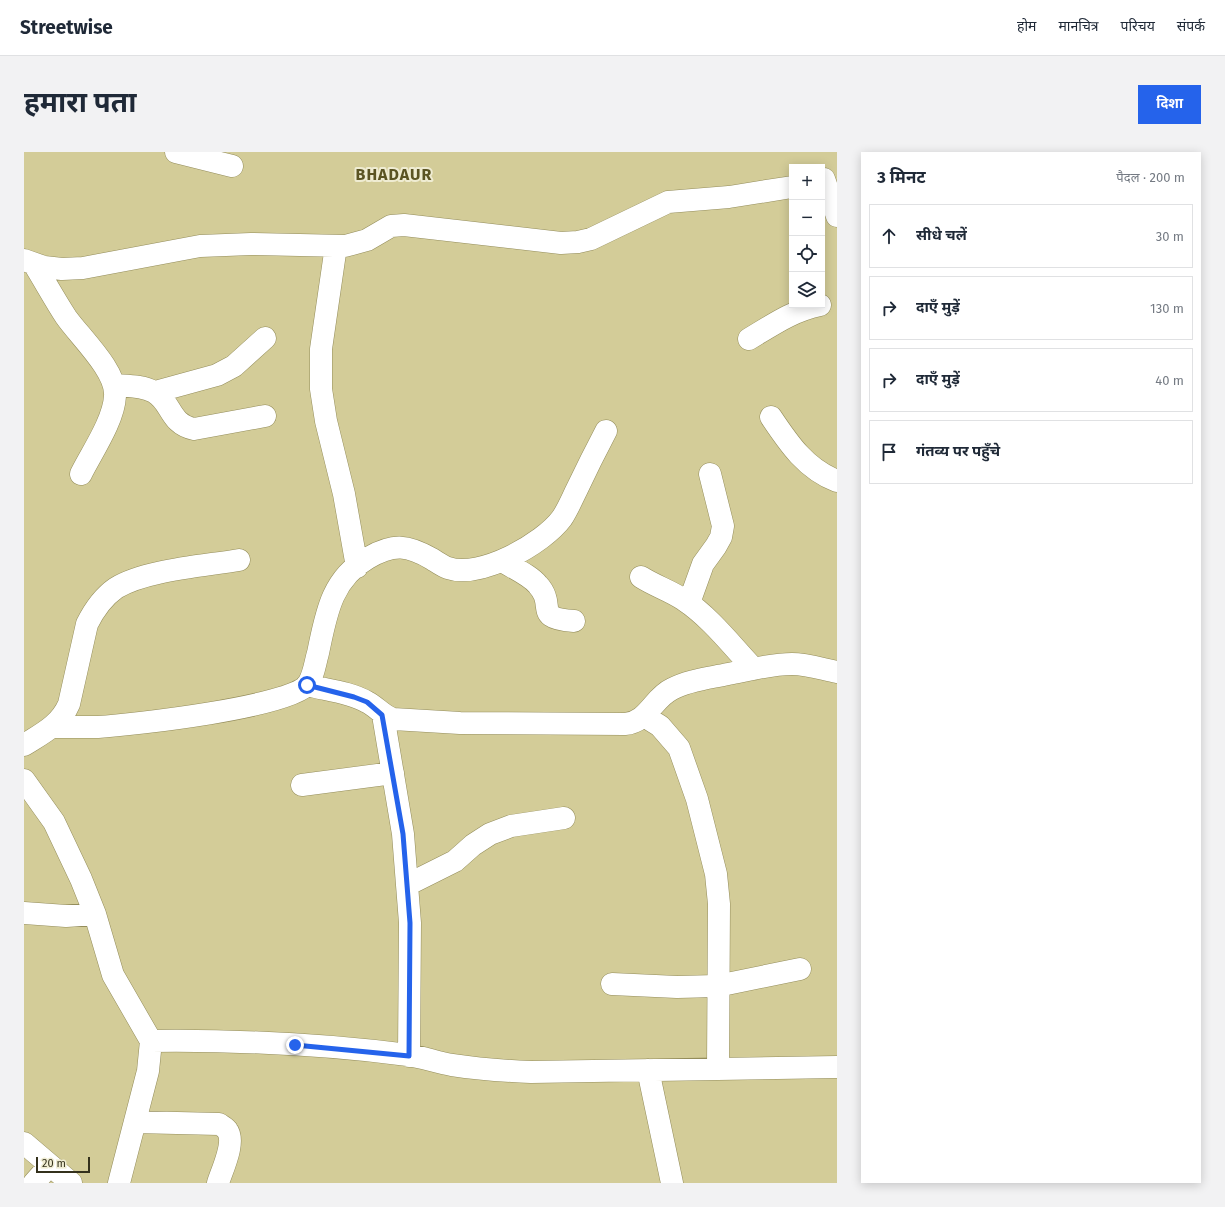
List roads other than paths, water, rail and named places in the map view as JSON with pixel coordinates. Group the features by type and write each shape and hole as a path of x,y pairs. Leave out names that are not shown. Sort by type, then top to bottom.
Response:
{"street":[{"path":"176,152 232,166"},
{"path":"828,177 837,216"},
{"path":"29,262 44,267 62,269 83,268 200,246 251,244 336,246 357,244 391,226 404,226 561,243 578,242 590,239 668,202 729,197 789,187"},
{"path":"336,246 321,349 321,389 326,421 344,494 357,567"},
{"path":"29,262 67,317 107,370 114,385 116,395 111,416 81,474"},
{"path":"825,304 837,303"},
{"path":"750,339 785,316 806,308"},
{"path":"155,392 217,376 234,366 265,338"},
{"path":"114,385 145,388 155,392 163,399 177,421 184,427 194,429 265,416"},
{"path":"771,417 789,445 809,466 825,476 837,481"},
{"path":"54,727 104,726 163,720 217,712 273,700 300,691 307,685 313,674 326,613 332,597 340,584 357,567 379,552 402,546 412,548 449,569 460,571 479,568 502,561 526,548 558,522 606,431"},
{"path":"689,604 703,564 716,546 723,526 710,474"},
{"path":"24,745 54,727 64,715 69,704 87,624 93,612 102,601 116,589 134,580 239,560"},
{"path":"502,561 537,584 546,598 548,614 552,618 574,621"},
{"path":"641,577 689,604 754,669"},
{"path":"307,685 354,697 367,702 382,715 393,719 460,723 625,724 634,723 644,716 661,697 672,689 700,680 754,669 793,664 837,672"},
{"path":"382,715 403,834 410,923 409,1056"},
{"path":"644,716 660,726 679,748 687,768 716,874 719,904 717,986 718,1069"},
{"path":"302,785 393,773"},
{"path":"24,780 54,822 81,879 95,914 113,975 151,1041 148,1071 120,1183"},
{"path":"407,885 455,861 473,845 490,834 511,826 564,818"},
{"path":"24,913 66,916 95,914"},
{"path":"612,984 677,987 717,986 800,969"},
{"path":"151,1041 216,1040 295,1045 409,1056 452,1065 490,1070 531,1072 837,1067"},
{"path":"648,1070 672,1183"},
{"path":"135,1122 219,1124 227,1130 230,1138 228,1154 218,1183"},
{"path":"24,1143 71,1183"},
{"path":"34,1183 50,1165"}],"district":[{"name":"BHADAUR","path":"394,174"}]}
